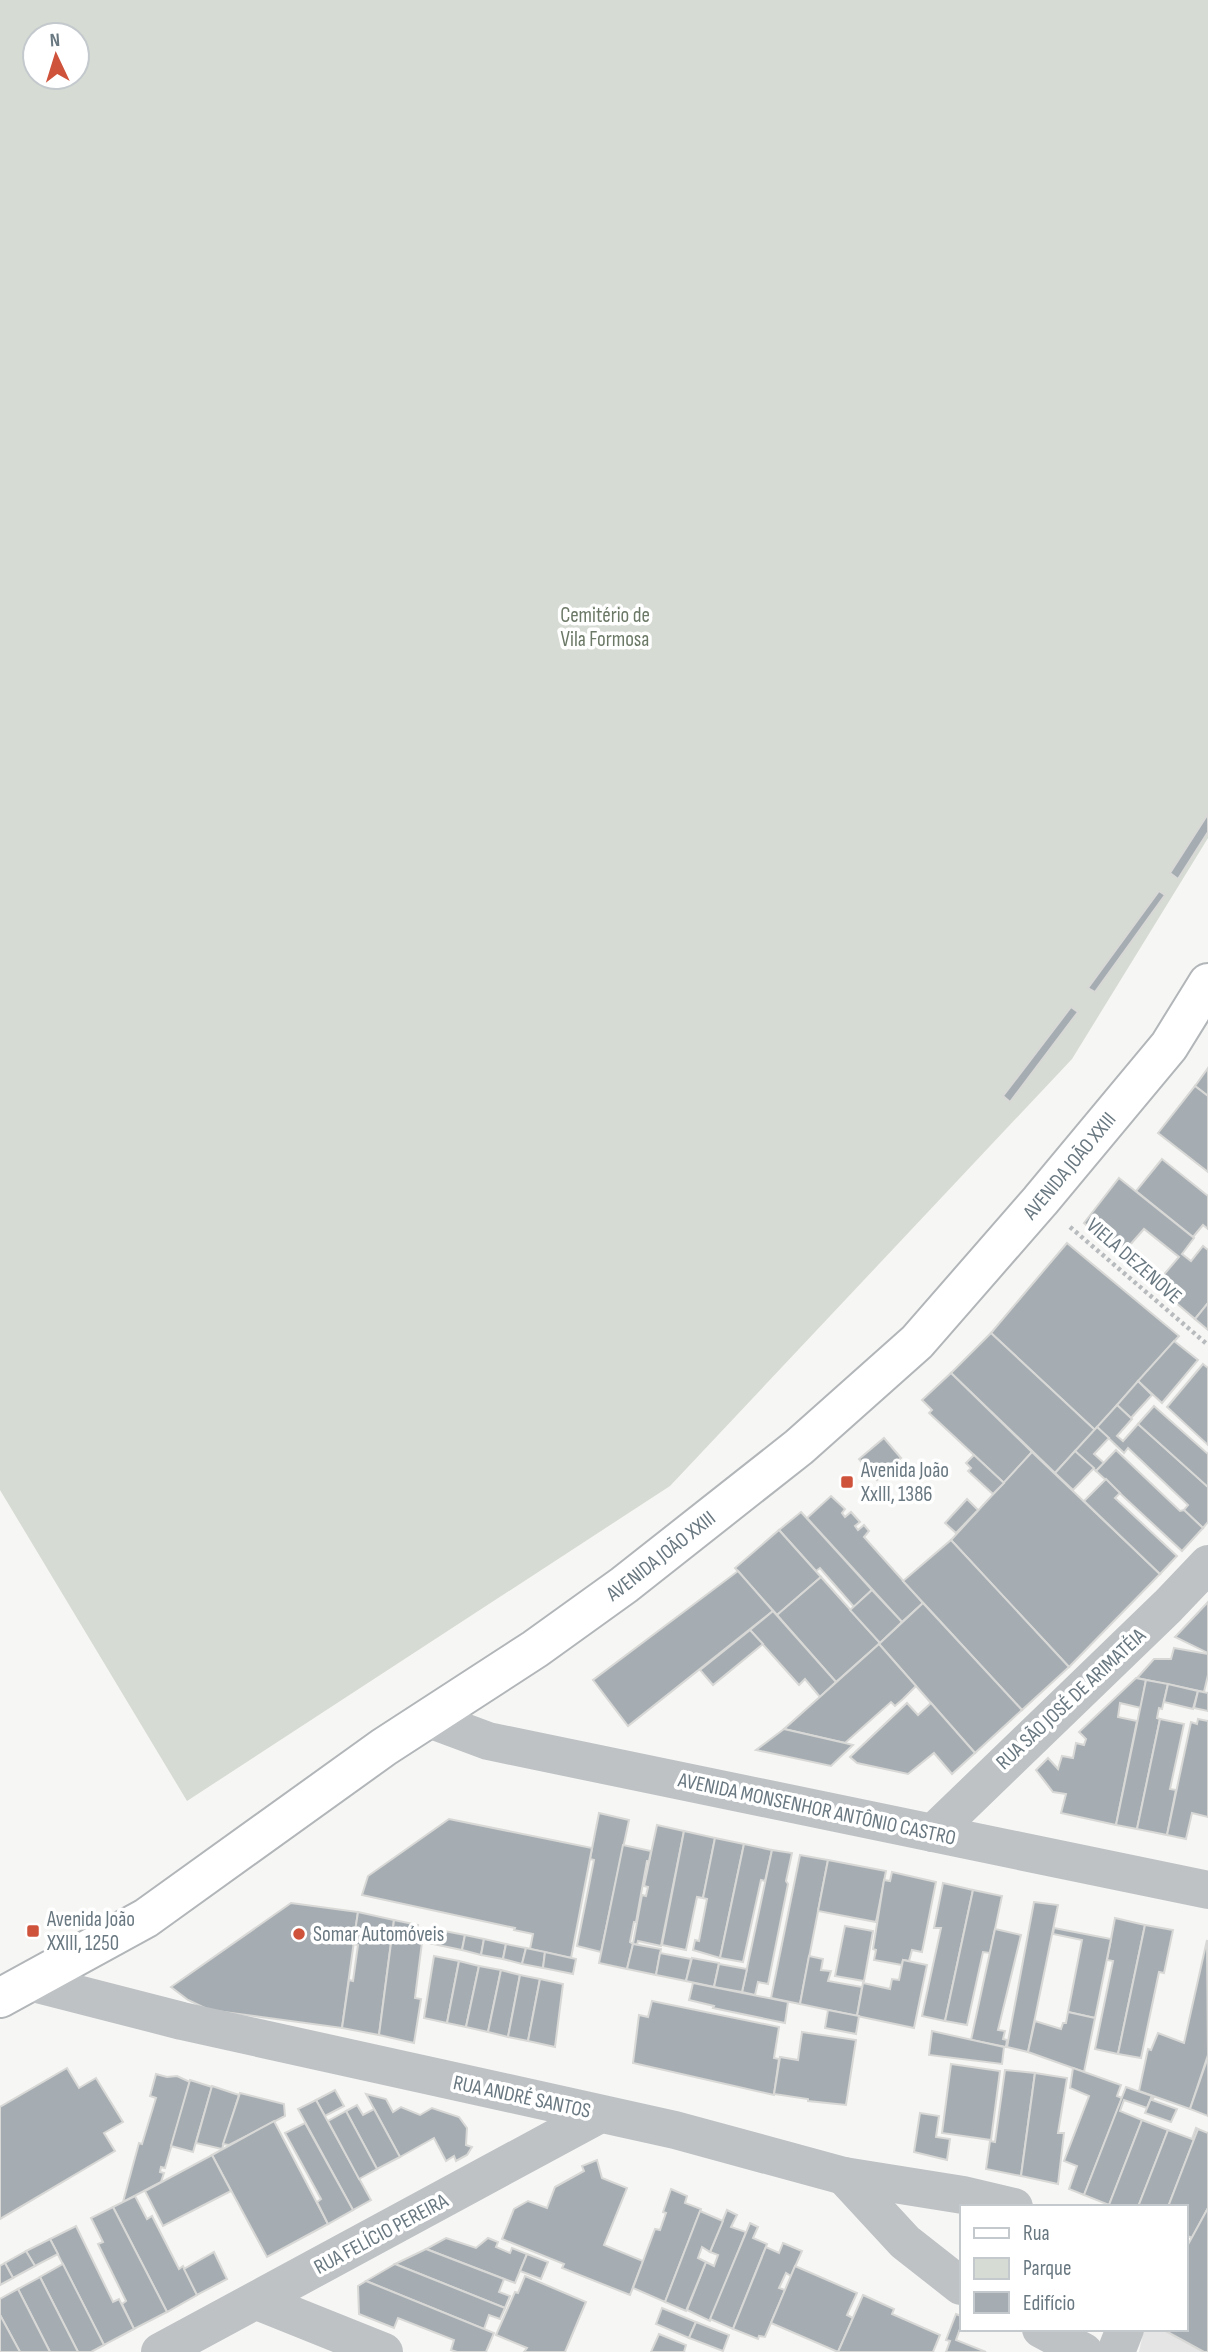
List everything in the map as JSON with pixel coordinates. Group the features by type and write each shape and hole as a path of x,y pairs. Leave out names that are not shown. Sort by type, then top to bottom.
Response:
{"main road":[{"name":"AVENIDA JOÃO XXIII","path":"15,1990 146,1918 384,1747 535,1649 624,1585 799,1447 917,1342 1040,1201 1169,1046 1208,983"}],"street":[{"name":"RUA SÃO JOSÉ DE ARIMATÉIA","path":"933,1833 1208,1564"},
{"name":"AVENIDA MONSENHOR ANTÔNIO CASTRO","path":"429,1719 488,1741 1208,1890"},
{"name":"RUA ANDRÉ SANTOS","path":"15,1990 182,2021 675,2130 844,2176 1005,2205"},
{"name":"RUA FELÍCIO PEREIRA","path":"160,2352 600,2114"},
{"path":"844,2176 905,2242 960,2285"},
{"path":"257,2301 384,2352"},
{"path":"1045,2331 1084,2352"},
{"path":"1116,2352 1124,2331"}],"path":[{"name":"VIELA DEZENOVE","path":"1040,1201 1208,1345"}],"shaded area":[{"path":"1144,2331 1187,2331 1208,2352 1139,2352"}],"green space":[{"name":"Cemitério de Vila Formosa","path":"0,0 1208,0 1208,838 1072,1059 670,1486 187,1801 0,1490"}],"building":[{"path":"1208,814 1208,832 1178,879 1170,873"},
{"path":"1159,891 1165,895 1095,992 1088,988"},
{"path":"1071,1007 1078,1012 1010,1102 1003,1096"},
{"path":"1208,1068 1208,1096 1195,1086"},
{"path":"1195,1086 1208,1096 1208,1172 1158,1133"},
{"path":"1162,1159 1208,1196 1208,1229 1203,1225 1193,1237 1136,1191"},
{"path":"1119,1178 1194,1238 1182,1254 1191,1261 1203,1246 1208,1250 1208,1303 1195,1319 1155,1285 1179,1257 1144,1229 1121,1255 1084,1223"},
{"path":"1067,1243 1179,1336 1095,1430 991,1333"},
{"path":"1208,1303 1208,1330 1195,1319"},
{"path":"991,1333 1095,1430 1055,1473 951,1373"},
{"path":"1174,1341 1198,1360 1162,1403 1138,1381"},
{"path":"1203,1364 1208,1368 1208,1445 1167,1407"},
{"path":"951,1373 1032,1452 1004,1483 929,1413 932,1410 922,1400"},
{"path":"1138,1381 1152,1395 1131,1418 1117,1405"},
{"path":"1117,1405 1132,1419 1117,1436 1123,1441 1138,1424 1208,1487 1208,1522 1203,1528 1184,1510 1188,1505 1128,1448 1124,1453 1097,1427"},
{"path":"1154,1406 1208,1454 1208,1487 1138,1424"},
{"path":"1097,1427 1109,1438 1094,1454 1104,1463 1096,1471 1075,1451"},
{"path":"884,1438 901,1458 877,1480 859,1459"},
{"path":"1116,1450 1180,1511 1184,1510 1203,1528 1182,1551 1096,1471"},
{"path":"1075,1451 1094,1468 1073,1490 1055,1473"},
{"path":"1032,1452 1160,1574 1069,1667 951,1540"},
{"path":"974,1455 1004,1483 993,1494 968,1471 971,1468 966,1463"},
{"path":"1106,1479 1120,1493 1115,1498 1177,1556 1160,1574 1084,1501"},
{"path":"831,1496 845,1509 842,1513 845,1517 851,1512 860,1522 855,1526 858,1530 864,1525 869,1531 864,1537 923,1603 902,1622 807,1518"},
{"path":"967,1499 978,1510 956,1533 945,1523"},
{"path":"801,1512 872,1590 854,1607 820,1568 816,1571 779,1530"},
{"path":"779,1530 821,1577 777,1615 735,1568"},
{"path":"951,1540 1069,1667 1022,1710 903,1581"},
{"path":"738,1571 773,1611 628,1726 593,1680"},
{"path":"821,1577 880,1643 836,1682 777,1615"},
{"path":"872,1590 902,1622 880,1643 850,1610"},
{"path":"1208,1602 1208,1653 1175,1637"},
{"path":"923,1603 1022,1710 975,1753 879,1644"},
{"path":"773,1611 836,1682 820,1697 805,1679 799,1685 750,1630"},
{"path":"750,1630 763,1644 713,1685 700,1670"},
{"path":"879,1644 916,1686 903,1699 895,1706 891,1702 845,1743 784,1729"},
{"path":"1174,1648 1208,1654 1208,1675 1204,1692 1137,1678 1154,1659 1171,1659"},
{"path":"1136,1678 1146,1680 1141,1708 1120,1703 1118,1717 1137,1721 1116,1825 1061,1813 1066,1794 1053,1792 1036,1770 1048,1758 1058,1769 1062,1756 1073,1758 1076,1743 1084,1745 1086,1739 1079,1732"},
{"path":"1146,1680 1168,1684 1162,1709 1159,1708 1157,1718 1160,1719 1137,1829 1116,1825"},
{"path":"1168,1684 1198,1691 1193,1709 1164,1702"},
{"path":"1198,1691 1208,1693 1208,1711 1194,1708"},
{"path":"907,1703 918,1715 931,1703 975,1753 952,1774 934,1753 908,1774 857,1763 850,1757"},
{"path":"1160,1719 1184,1724 1170,1789 1176,1790 1167,1835 1137,1829"},
{"path":"1198,1719 1208,1721 1208,1817 1192,1813 1186,1839 1167,1835 1191,1722 1197,1724"},
{"path":"784,1729 853,1745 831,1766 756,1750"},
{"path":"599,1813 629,1820 601,1952 577,1946 594,1860 590,1859"},
{"path":"449,1819 592,1848 571,1958 530,1949 533,1934 514,1930 515,1928 362,1895 368,1876"},
{"path":"657,1825 684,1831 661,1946 638,1941 637,1945 633,1944 642,1895 646,1896 648,1887 644,1886"},
{"path":"684,1831 715,1838 703,1898 697,1897 686,1950 662,1945"},
{"path":"715,1838 744,1844 720,1958 693,1950 695,1940 699,1941 707,1899 703,1898"},
{"path":"744,1844 772,1850 765,1881 761,1880 743,1962 720,1958"},
{"path":"623,1845 651,1851 634,1922 630,1942 633,1944 627,1969 599,1963"},
{"path":"772,1850 792,1853 768,1984 758,1982 755,1995 742,1992"},
{"path":"800,1855 828,1860 800,2004 771,1998"},
{"path":"828,1860 886,1871 876,1922 818,1911"},
{"path":"892,1872 936,1882 922,1952 912,1950 909,1961 903,1960 902,1965 874,1960 876,1950 873,1949 884,1880 890,1881"},
{"path":"943,1883 973,1890 945,2021 922,2016 941,1928 934,1928"},
{"path":"973,1890 1002,1896 990,1953 983,1952 967,2025 945,2021"},
{"path":"1034,1902 1058,1905 1028,2052 1007,2047"},
{"path":"291,1903 358,1912 342,2028 209,2010 188,2000 171,1987"},
{"path":"358,1912 394,1920 379,2035 342,2028 349,1980 353,1981 358,1945 353,1944"},
{"path":"1115,1918 1145,1925 1118,2054 1095,2049 1113,1961 1107,1960"},
{"path":"394,1920 418,1925 415,1941 422,1942 415,1998 421,1999 414,2043 379,2035"},
{"path":"1145,1925 1173,1930 1164,1973 1159,1972 1141,2058 1118,2054"},
{"path":"845,1926 873,1931 864,1981 835,1976"},
{"path":"429,1928 465,1935 462,1950 428,1943"},
{"path":"1054,1928 1111,1939 1095,2018 1068,2012 1082,1940 1053,1934"},
{"path":"995,1929 1021,1935 998,2030 1005,2031 1003,2039 1007,2040 1006,2047 971,2040"},
{"path":"465,1935 484,1939 481,1955 462,1950"},
{"path":"484,1939 506,1944 503,1959 481,1955"},
{"path":"1207,1940 1208,2055 1190,2109 1139,2091 1148,2049 1151,2050 1158,2033 1184,2043"},
{"path":"506,1944 526,1948 522,1964 503,1959"},
{"path":"633,1944 661,1949 656,1975 627,1969"},
{"path":"526,1948 545,1952 543,1968 522,1964"},
{"path":"545,1952 576,1959 573,1974 543,1968"},
{"path":"660,1953 691,1959 686,1981 656,1975"},
{"path":"434,1956 459,1961 447,2023 424,2018"},
{"path":"809,1956 823,1959 821,1970 831,1971 828,1981 862,1987 857,2016 800,2004"},
{"path":"692,1958 719,1963 714,1987 686,1981"},
{"path":"903,1960 927,1965 914,2028 857,2016 863,1983 890,1989 892,1979 899,1980"},
{"path":"459,1961 479,1966 466,2027 447,2023"},
{"path":"719,1964 747,1969 742,1992 714,1987"},
{"path":"479,1966 501,1970 488,2032 466,2027"},
{"path":"501,1970 520,1975 508,2037 488,2032"},
{"path":"520,1975 540,1979 528,2041 508,2037"},
{"path":"540,1979 563,1984 555,2047 528,2041"},
{"path":"693,1983 788,2002 785,2023 713,2008 714,2006 689,2000"},
{"path":"652,2001 779,2027 774,2058 779,2059 774,2095 633,2063 639,2015 648,2017"},
{"path":"828,2010 859,2016 856,2034 825,2028"},
{"path":"1068,2012 1095,2018 1084,2072 1028,2052 1035,2021 1061,2029 1063,2023 1066,2023"},
{"path":"932,2031 1004,2047 1002,2064 929,2055"},
{"path":"802,2032 856,2040 846,2105 774,2094 780,2057 798,2060"},
{"path":"1208,2061 1208,2116 1190,2109"},
{"path":"951,2064 1000,2071 991,2140 942,2133"},
{"path":"67,2068 79,2088 96,2078 123,2122 104,2133 115,2151 0,2219 0,2107"},
{"path":"1073,2068 1121,2085 1117,2096 1122,2098 1084,2195 1069,2189 1077,2166 1064,2161 1089,2096 1070,2088"},
{"path":"1005,2070 1035,2073 1021,2176 986,2169 990,2141 995,2142"},
{"path":"1035,2073 1067,2078 1058,2133 1064,2133 1058,2184 1021,2176"},
{"path":"156,2074 177,2076 190,2082 165,2168 161,2167 160,2172 164,2173 161,2182 123,2202 139,2143 142,2144 156,2098 150,2096"},
{"path":"190,2080 212,2087 193,2152 171,2146"},
{"path":"212,2086 239,2095 222,2149 196,2143"},
{"path":"1126,2087 1152,2096 1147,2108 1124,2100 1120,2111 1142,2120 1109,2205 1084,2195"},
{"path":"335,2090 344,2106 325,2116 316,2100"},
{"path":"240,2093 284,2104 285,2116 229,2145 223,2144"},
{"path":"366,2094 386,2099 393,2112 401,2107 420,2115 432,2108 459,2117 467,2128 466,2145 472,2147 467,2155 456,2161 454,2156 446,2161 434,2138 400,2157"},
{"path":"1152,2096 1152,2100 1177,2109 1171,2122 1145,2113"},
{"path":"316,2100 371,2200 353,2210 298,2109"},
{"path":"357,2105 363,2115 374,2109 400,2157 377,2169 346,2111"},
{"path":"346,2111 377,2169 359,2179 328,2121"},
{"path":"920,2113 939,2116 936,2137 950,2139 947,2160 914,2152"},
{"path":"1142,2120 1168,2130 1139,2205 1109,2205"},
{"path":"274,2121 328,2224 267,2257 212,2155"},
{"path":"305,2123 353,2210 328,2224 317,2202 321,2199 285,2133"},
{"path":"1196,2128 1198,2129 1169,2205 1139,2205 1168,2130 1192,2139"},
{"path":"1198,2129 1208,2133 1208,2208 1192,2238 1187,2236 1187,2205 1169,2205"},
{"path":"212,2155 231,2191 163,2226 145,2191"},
{"path":"597,2160 602,2178 627,2188 604,2245 643,2261 630,2295 562,2268 564,2264 502,2239 514,2209 528,2201 547,2208 555,2187 584,2171 582,2166"},
{"path":"671,2189 687,2196 685,2203 701,2209 665,2302 633,2288 655,2229 660,2230"},
{"path":"135,2196 147,2219 152,2216 179,2269 183,2266 197,2295 167,2312 113,2207"},
{"path":"113,2207 167,2312 134,2329 122,2304 126,2301 98,2244 103,2242 91,2218"},
{"path":"1208,2208 1208,2352 1166,2331 1187,2331 1187,2246"},
{"path":"727,2210 737,2215 731,2227 746,2232 710,2321 687,2310 706,2262 714,2266 718,2255 710,2252"},
{"path":"700,2211 723,2221 710,2252 702,2247 698,2258 706,2262 686,2311 665,2302"},
{"path":"750,2223 758,2227 753,2238 767,2244 733,2329 710,2319"},
{"path":"76,2226 113,2302 119,2299 134,2329 104,2345 50,2239"},
{"path":"446,2238 476,2248 488,2238 498,2242 496,2247 510,2253 512,2248 527,2254 515,2283 426,2249"},
{"path":"50,2239 58,2254 35,2266 26,2251"},
{"path":"783,2243 802,2251 791,2276 786,2273 779,2288 785,2290 765,2337 759,2336 758,2339 733,2329 766,2247 779,2253"},
{"path":"426,2249 504,2279 499,2292 510,2296 505,2308 395,2264"},
{"path":"26,2251 35,2266 13,2278 5,2263"},
{"path":"214,2252 227,2279 197,2295 184,2269"},
{"path":"527,2254 548,2262 541,2279 520,2271"},
{"path":"5,2263 13,2278 0,2285 0,2266"},
{"path":"63,2264 104,2345 91,2352 78,2352 40,2277"},
{"path":"395,2264 505,2308 500,2319 489,2315 484,2329 366,2281"},
{"path":"795,2266 857,2293 847,2315 853,2318 838,2352 771,2323"},
{"path":"525,2276 586,2302 565,2352 524,2352 527,2348 496,2335"},
{"path":"40,2277 78,2352 50,2352 18,2289"},
{"path":"366,2281 494,2333 486,2352 457,2352 451,2350 454,2340 398,2318 394,2328 359,2314 358,2286"},
{"path":"18,2289 50,2352 20,2352 0,2315 0,2299"},
{"path":"863,2295 894,2309 892,2314 940,2335 933,2352 838,2352"},
{"path":"662,2308 696,2322 689,2338 656,2324"},
{"path":"956,2314 960,2316 960,2329 956,2340 986,2352 946,2352 950,2341 946,2340"},
{"path":"0,2315 20,2352 0,2352"},
{"path":"696,2322 729,2335 723,2351 689,2338"},
{"path":"659,2334 686,2345 684,2352 651,2352"}],"place":[{"name":"Avenida João XxIII, 1386","path":"847,1482"},
{"name":"Avenida João XXIII, 1250","path":"33,1931"},
{"name":"Somar Automóveis","path":"299,1934"}]}
